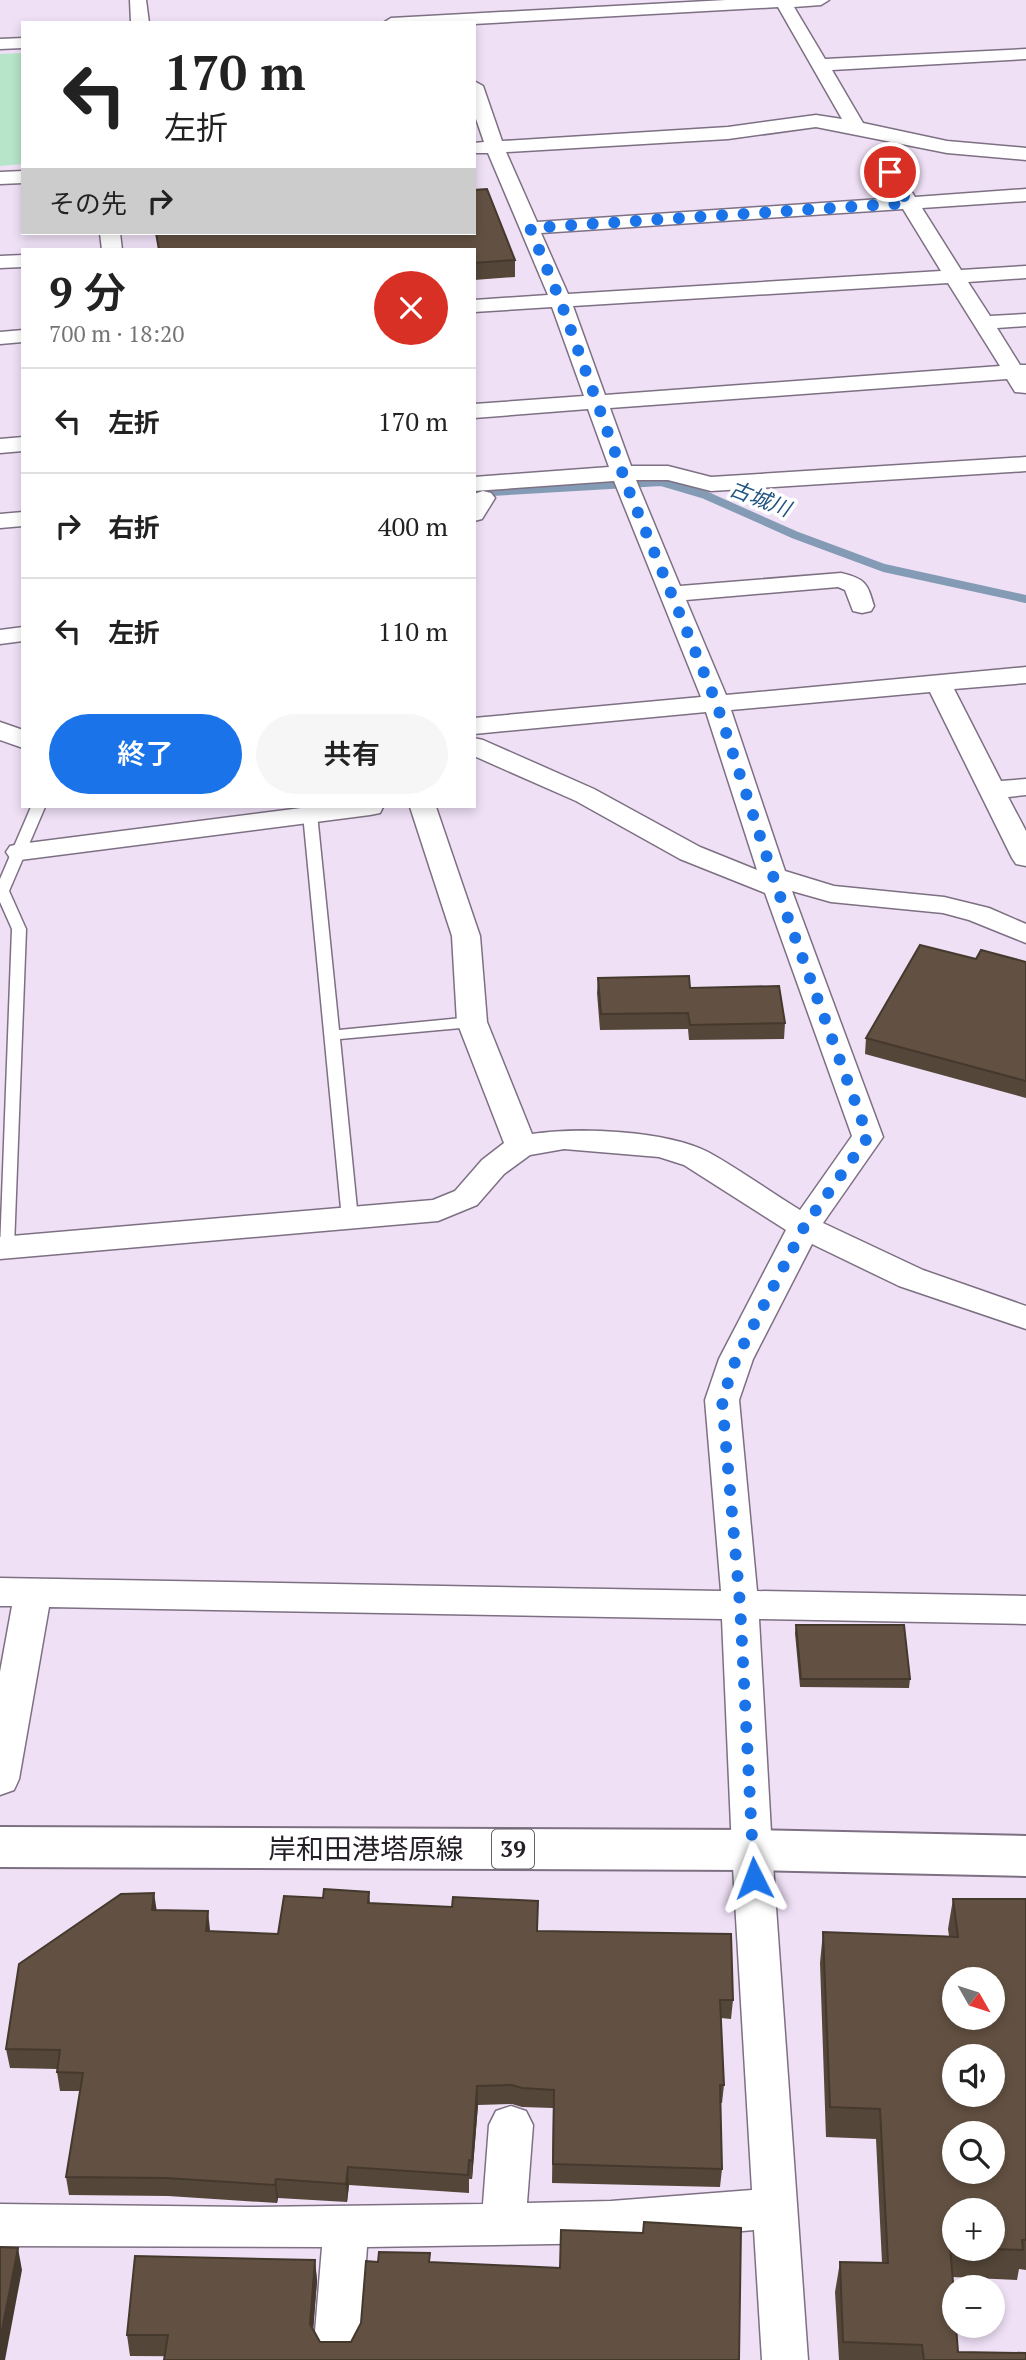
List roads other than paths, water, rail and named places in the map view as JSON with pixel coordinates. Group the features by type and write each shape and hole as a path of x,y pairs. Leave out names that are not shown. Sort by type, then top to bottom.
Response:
{"main road":[{"name":"岸和田港塔原線","path":"0,1847 752,1850 1026,1856"}],"street":[{"path":"138,0 140,21"},
{"path":"444,0 452,21 821,0"},
{"path":"783,1 856,127"},
{"path":"0,44 21,43"},
{"path":"822,65 1026,54"},
{"path":"476,92 495,147 560,300 626,482 716,702 775,882 868,1137 804,1227 736,1359 722,1400 740,1604 752,1850 785,2360"},
{"path":"476,148 728,133 816,121 947,147 1026,154"},
{"path":"890,172 982,323 1020,372 1026,391"},
{"path":"0,178 21,177"},
{"path":"530,228 1026,195"},
{"path":"0,262 21,261"},
{"path":"476,306 1026,272"},
{"path":"982,323 1026,320"},
{"path":"0,338 21,336"},
{"path":"476,411 1020,372"},
{"path":"0,446 21,444"},
{"path":"476,499 626,482 667,473 711,484 1026,464"},
{"path":"0,521 21,519"},
{"path":"0,535 21,533"},
{"path":"671,594 841,580 856,586 862,606"},
{"path":"0,637 21,634"},
{"path":"476,726 1026,675"},
{"path":"938,683 1026,858"},
{"path":"0,730 21,739"},
{"path":"476,748 585,795 690,853 775,882 831,894 944,905 979,914 1026,934"},
{"path":"992,790 1026,787"},
{"path":"20,852 361,808"},
{"path":"423,808 466,936 472,1022 521,1146"},
{"path":"3,1248 438,1210 466,1198 492,1167 521,1146 564,1139 662,1147 695,1158 804,1227 911,1278 1026,1318"},
{"path":"0,1779 17,1591 1026,1610"},
{"path":"503,2224 511,2125"},
{"path":"0,2225 346,2226 611,2222 775,2208"},
{"path":"337,2344 346,2226"}],"lane":[{"path":"3,1248 19,929 2,891 38,808"},
{"path":"310,814 350,1219"},
{"path":"332,1035 472,1022"}],"waterway":[{"name":"古城川","path":"476,493 661,482 705,495 795,535 884,568 1026,599"}]}
